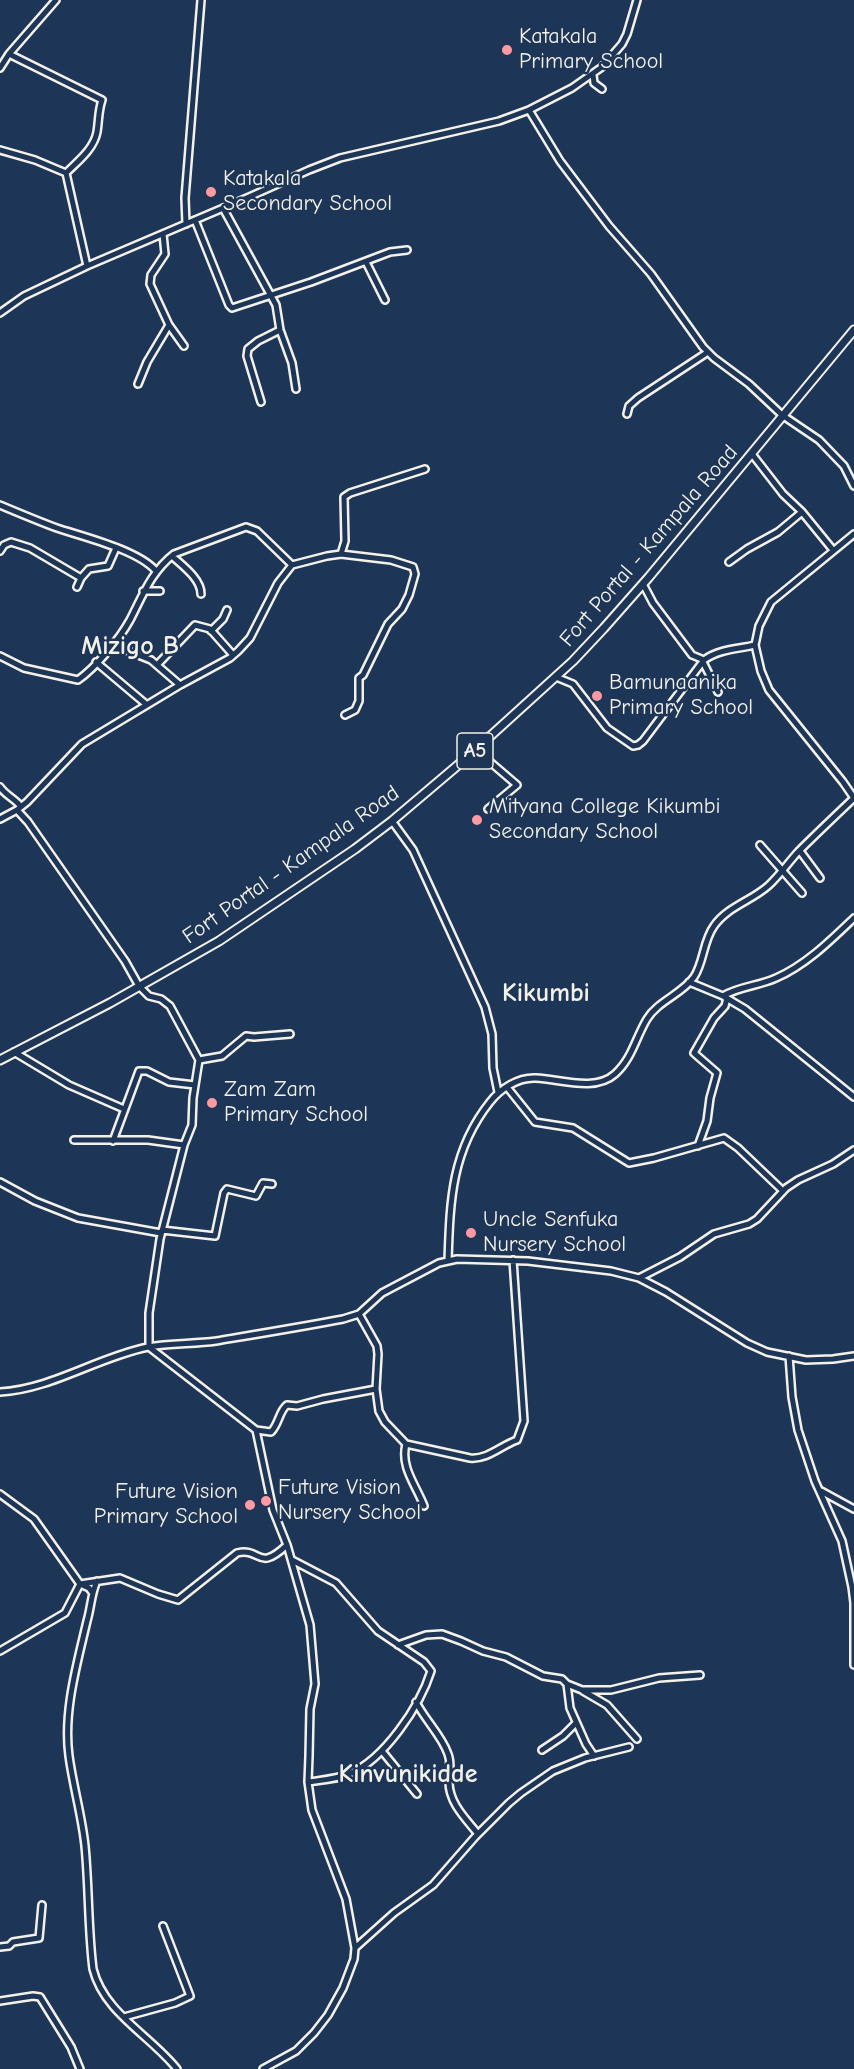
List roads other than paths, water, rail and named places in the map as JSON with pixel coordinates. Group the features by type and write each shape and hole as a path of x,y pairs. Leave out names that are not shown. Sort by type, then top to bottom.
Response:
{"main road":[{"name":"Fort Portal - Kampala Road","path":"0,1059 219,941 303,885 392,821 464,760 573,661 643,584 854,330"}],"street":[{"path":"0,68 9,54 56,0"},
{"path":"186,224 185,198 201,0"},
{"path":"0,313 24,296 87,266 340,158 472,128 529,110 602,68 622,44 632,21 637,0"},
{"path":"9,54 102,100 95,139 87,152 66,173"},
{"path":"593,75 594,83 602,89"},
{"path":"529,110 560,160 609,226 638,258 708,352 749,384 782,415 819,440 844,466 854,486"},
{"path":"0,150 35,160 66,173"},
{"path":"66,173 87,266"},
{"path":"223,208 272,294 280,330 292,363 296,389"},
{"path":"195,220 230,307 311,282 390,252 407,250"},
{"path":"163,234 165,254 152,275 150,284 169,325 184,346"},
{"path":"366,262 385,300"},
{"path":"138,384 147,362 169,325"},
{"path":"261,402 247,356 248,349 280,330"},
{"path":"627,414 629,406 638,398 708,352"},
{"path":"752,454 783,494 802,512 833,550"},
{"path":"341,554 345,541 344,496 425,469"},
{"path":"0,505 150,563 156,571"},
{"path":"729,562 778,532 802,512"},
{"path":"0,656 24,668 78,680 113,645 129,622 143,591 156,571 172,556 246,526 257,531 292,565"},
{"path":"448,1261 450,1205 459,1156 478,1117 498,1092 522,1079 590,1083 609,1079 625,1063 647,1019 690,982 700,966 713,927 733,909 768,886 782,869 854,798 769,690 761,671 755,645 759,626 771,602 854,534"},
{"path":"0,551 7,542 16,543 30,548 81,578"},
{"path":"78,586 81,578 89,569 108,566 116,549"},
{"path":"0,819 19,809 82,744 233,655 250,638 278,583 292,565 341,554 391,560 413,567 415,574 410,595 402,609 388,624 363,675 359,678 359,701 355,710 345,715"},
{"path":"172,556 201,587 201,594"},
{"path":"643,584 653,603 692,655 703,661 718,692"},
{"path":"143,591 160,591"},
{"path":"211,631 223,619 227,610"},
{"path":"157,665 195,625 211,631 233,655"},
{"path":"113,645 141,655 157,665 180,685"},
{"path":"556,677 573,684 607,728 633,746 637,746 703,661 731,649 755,645"},
{"path":"96,662 147,705"},
{"path":"464,760 489,761 517,785 488,809"},
{"path":"0,787 40,838 125,961 139,986 149,996 161,999 170,1006 200,1060 195,1085 192,1125 184,1145 162,1231 149,1313 148,1347"},
{"path":"392,821 413,850 485,1007 492,1034 493,1068 498,1092"},
{"path":"760,845 802,893"},
{"path":"800,851 820,878"},
{"path":"725,997 734,990 778,978 813,956 854,918"},
{"path":"690,982 725,997 745,1009 854,1097"},
{"path":"698,1146 707,1121 717,1073 694,1053 714,1018 725,1006 725,997"},
{"path":"200,1060 222,1056 246,1036 254,1038 290,1034"},
{"path":"13,1052 69,1085 124,1110"},
{"path":"113,1141 139,1071 142,1070 169,1082 195,1085"},
{"path":"507,1087 535,1122 573,1128 628,1163 645,1161 720,1139 727,1139 783,1191"},
{"path":"74,1140 148,1140 184,1145"},
{"path":"639,1278 680,1257 714,1234 749,1224 764,1212 783,1191 798,1180 833,1164 854,1149"},
{"path":"0,1182 35,1201 78,1218 162,1231 215,1236 225,1190 230,1188 256,1196 263,1183 272,1184"},
{"path":"0,1392 34,1386 148,1347 215,1341 336,1321 359,1314 382,1293 439,1263 457,1259 513,1260 611,1270 639,1278 666,1292 767,1352 806,1359 854,1356"},
{"path":"359,1314 377,1346 376,1389 381,1416 385,1422 406,1444 475,1459 490,1454 518,1440 524,1421 513,1260"},
{"path":"148,1347 256,1430 271,1432 287,1405 297,1406 376,1389"},
{"path":"789,1356 792,1397 798,1430 815,1481 842,1541 852,1587 854,1665"},
{"path":"256,1430 273,1510 292,1560 310,1625 315,1684 310,1709 308,1782 312,1809 346,1899 356,1948 343,1988 328,2015 296,2051 263,2069"},
{"path":"406,1444 403,1455 405,1466 424,1506"},
{"path":"821,1491 854,1509"},
{"path":"0,1494 33,1519 80,1584 90,1588 92,1592"},
{"path":"0,1651 65,1613 80,1584 120,1578 178,1600 237,1553 243,1552 268,1559 287,1545"},
{"path":"292,1560 336,1583 378,1631 424,1662 431,1671 403,1725 382,1751 350,1774 308,1782"},
{"path":"97,1581 92,1592 70,1707 69,1754 84,1840 93,1969 101,1988 124,2017 177,2069"},
{"path":"398,1645 426,1635 442,1634 483,1651 506,1657 543,1676 561,1679 607,1705 637,1739"},
{"path":"582,1690 611,1690 659,1678 700,1675"},
{"path":"567,1684 570,1707 586,1744 594,1756"},
{"path":"416,1702 448,1753 450,1792 457,1807 478,1834"},
{"path":"542,1750 563,1736 576,1723"},
{"path":"356,1948 394,1913 433,1885 509,1803 543,1777 594,1756 629,1747"},
{"path":"382,1751 417,1794"},
{"path":"0,1947 9,1946 13,1942 39,1938 42,1905"},
{"path":"124,2017 175,2003 190,1996 162,1926"},
{"path":"0,2001 40,1997 71,2047 80,2069"}],"place":[{"name":"Katakala Primary School","path":"507,50"},
{"name":"Katakala Secondary School","path":"211,192"},
{"name":"Bamunaanika Primary School","path":"597,696"},
{"name":"Mityana College Kikumbi Secondary School","path":"477,820"},
{"name":"Zam Zam Primary School","path":"212,1103"},
{"name":"Uncle Senfuka Nursery School","path":"471,1233"},
{"name":"Future Vision Nursery School","path":"266,1501"},
{"name":"Future Vision Primary School","path":"250,1505"}],"district":[{"name":"Mizigo B","path":"130,647"},
{"name":"Kikumbi","path":"546,994"},
{"name":"Kinvunikidde","path":"408,1775"}]}
